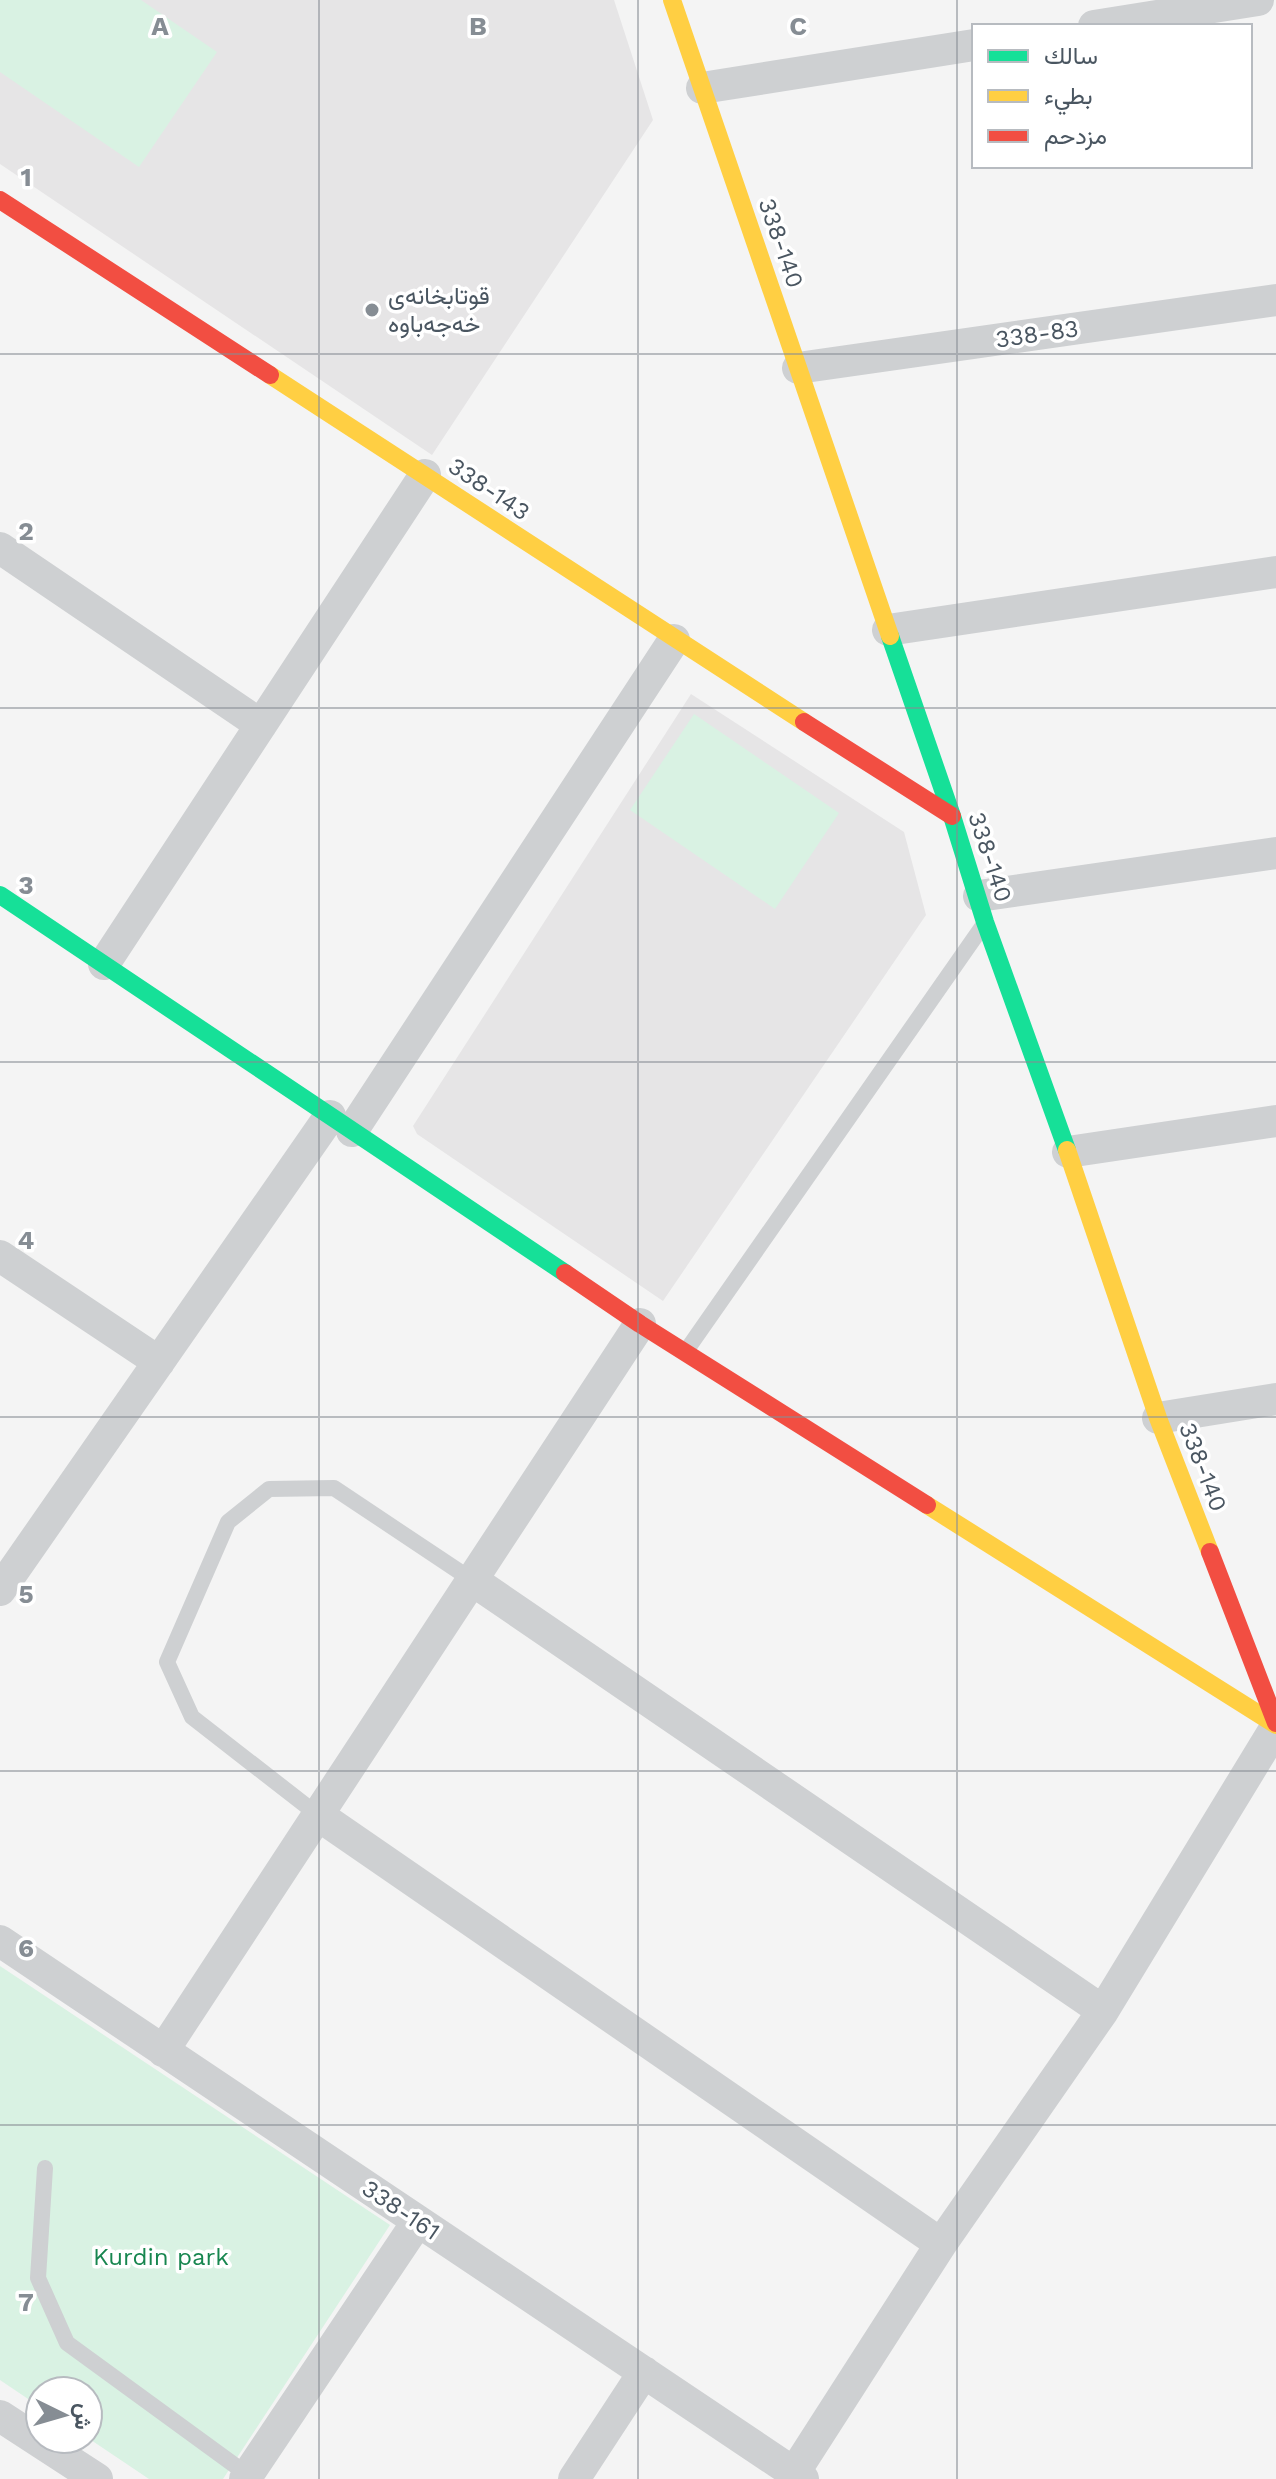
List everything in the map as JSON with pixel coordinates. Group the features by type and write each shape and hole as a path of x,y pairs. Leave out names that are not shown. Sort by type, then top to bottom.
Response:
{"street":[{"name":"338-140","path":"672,0 1158,1418 1276,1725"},
{"path":"1107,24 1258,0"},
{"path":"702,88 972,45"},
{"name":"338-143","path":"0,200 674,640 952,816"},
{"name":"338-83","path":"798,368 1276,300"},
{"path":"104,964 425,475"},
{"path":"0,548 261,725"},
{"path":"888,630 1276,572"},
{"path":"0,1590 159,1362 341,1124 674,640"},
{"path":"982,909 1276,853"},
{"path":"0,895 640,1324 1276,1725 1103,2011 941,2244 798,2476"},
{"path":"1068,1152 1276,1121"},
{"path":"0,1256 159,1362"},
{"path":"163,2051 640,1324"},
{"path":"1158,1418 1276,1399"},
{"path":"472,1580 1103,2011"},
{"path":"318,1815 941,2244"},
{"name":"338-161","path":"0,1941 798,2476"},
{"path":"247,2477 418,2221"},
{"path":"574,2479 644,2372"},
{"path":"0,2416 97,2479"}],"lane":[{"path":"685,1352 982,909"},
{"path":"318,1815 192,1717 167,1662 228,1522 269,1489 334,1488 472,1580"},
{"path":"45,2168 38,2278 67,2343 247,2477"}],"shaded area":[{"name":"قوتابخانەی خەجەباوە","path":"0,0 614,0 653,120 432,455 0,164"},
{"path":"691,694 904,832 926,915 663,1301 417,1134 413,1126"}],"green space":[{"path":"0,0 141,0 217,52 139,167 0,72"},
{"path":"694,714 839,813 775,909 630,810"},
{"name":"Kurdin park","path":"0,1966 390,2225 223,2479 149,2479 104,2449 104,2375 24,2375 24,2396 0,2380"}],"traffic: fast":[{"path":"890,636 985,922 1067,1150"},
{"path":"0,895 565,1273"}],"traffic: slow":[{"path":"672,0 890,636"},
{"path":"270,375 804,722"},
{"path":"1067,1150 1158,1418 1210,1552"},
{"path":"927,1505 1276,1725"}],"traffic: jam":[{"path":"0,200 270,375"},
{"path":"804,722 952,816"},
{"path":"565,1273 640,1324 927,1505"},
{"path":"1210,1552 1276,1723"}],"place":[{"name":"قوتابخانەی خەجەباوە","path":"372,310"}]}
